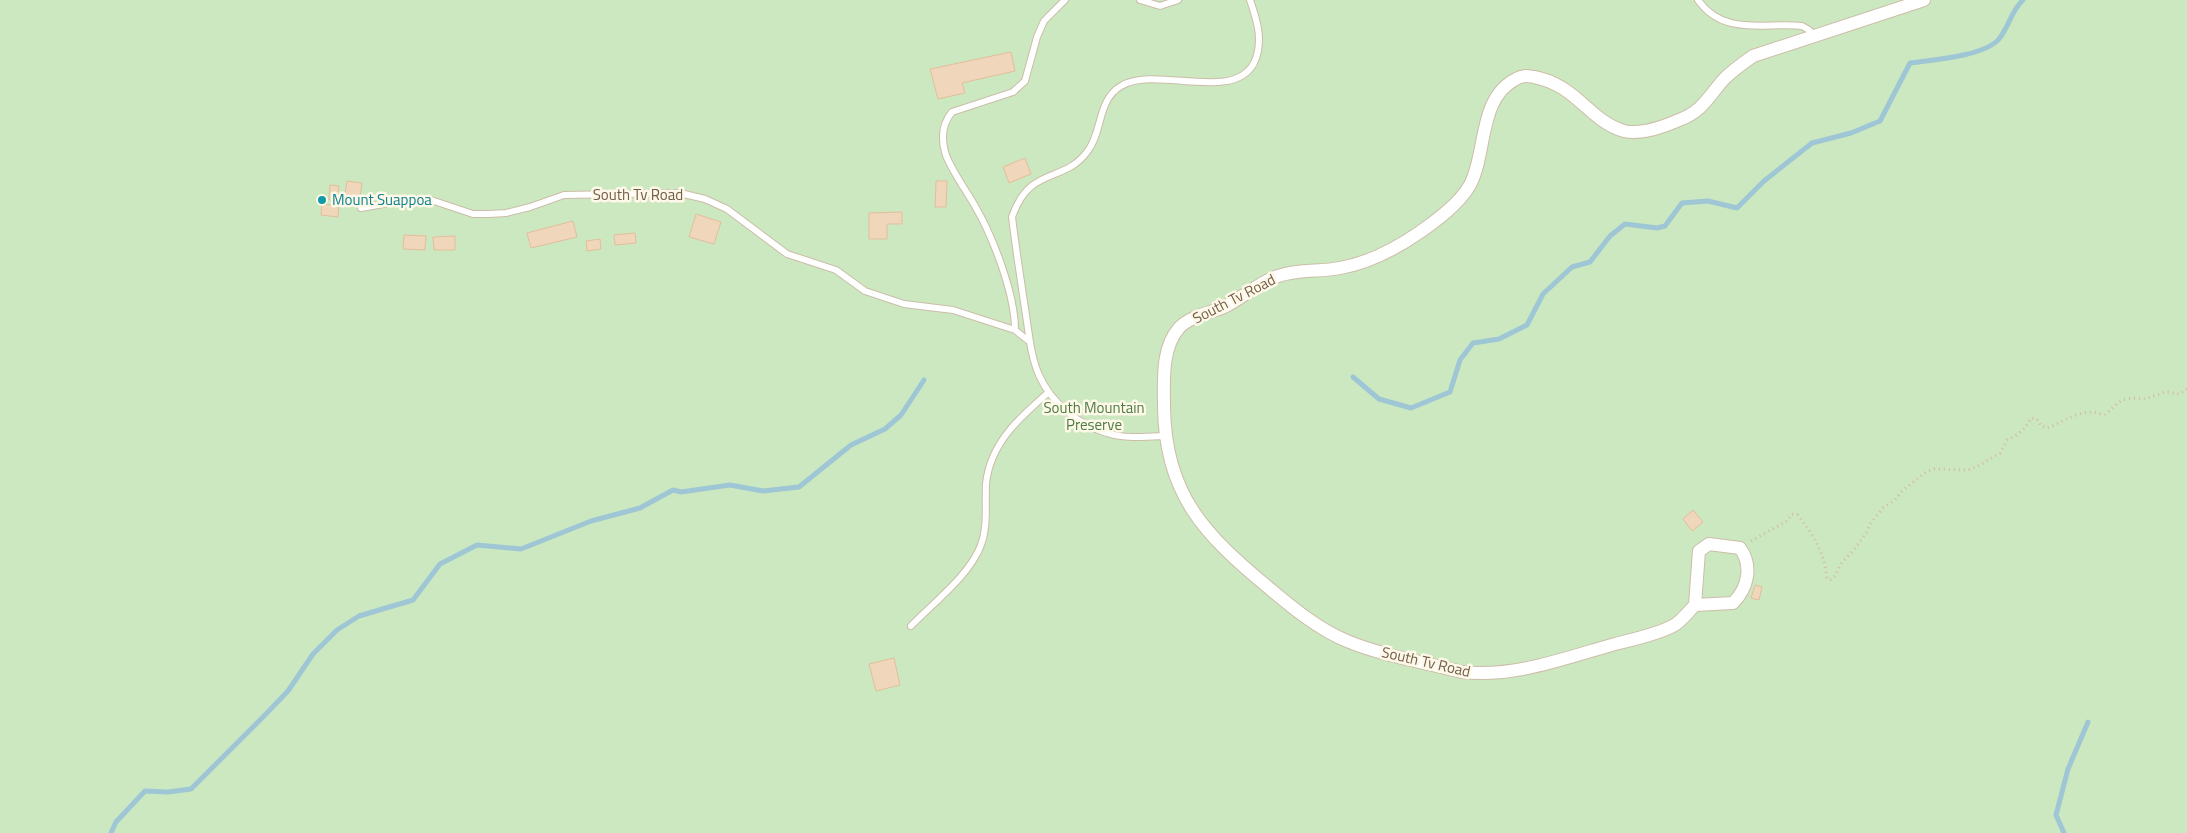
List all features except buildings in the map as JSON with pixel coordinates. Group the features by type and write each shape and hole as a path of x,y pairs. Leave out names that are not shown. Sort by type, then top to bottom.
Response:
{"street":[{"name":"South Tv Road","path":"1695,605 1676,624 1637,638 1525,669 1499,673 1480,674 1462,672 1354,644 1325,630 1230,556 1207,532 1189,506 1175,478 1164,436 1166,358 1171,341 1180,327 1191,320 1225,306 1276,276 1297,271 1340,268 1359,264 1380,255 1420,232 1462,197 1470,186 1476,172 1488,115 1505,87 1515,79 1525,75 1556,83 1610,125 1626,131 1637,132 1678,121 1697,112 1736,67 1754,56 1924,0"},
{"path":"1709,544 1740,548 1747,565 1747,581 1742,594 1732,603 1695,605 1699,550 1709,544"}],"lane":[{"path":"1015,330 1015,312 1004,271 977,210 945,154 943,128 946,119 952,112 1013,92 1025,81 1037,37 1044,21 1065,0"},
{"path":"1140,0 1160,6 1178,0"},
{"path":"1164,436 1132,437 1107,434 1082,422 1061,407 1049,392 1039,375 1030,342 1012,217 1018,201 1030,186 1078,162 1088,152 1094,141 1103,107 1112,93 1121,86 1134,80 1153,78 1211,83 1230,80 1250,70 1258,53 1259,36 1250,0"},
{"path":"1698,0 1705,10 1725,21 1745,26 1802,26 1810,30 1814,35"},
{"name":"South Tv Road","path":"361,208 411,198 431,200 473,214 489,214 506,213 530,207 564,195 680,193 705,199 727,209 787,254 836,270 865,291 904,304 954,310 1015,330 1030,342"},
{"path":"911,626 967,570 981,545 986,518 986,482 997,447 1017,420 1049,392"}],"path":[{"path":"1740,548 1787,521 1792,514 1798,514 1813,534 1830,580 1836,576 1842,562 1853,551 1867,532 1870,524 1883,508 1895,500 1902,491 1926,472 1934,469 1968,470 1978,466 2000,452 2007,440 2016,437 2027,426 2031,418 2047,428 2079,413 2095,411 2104,415 2122,400 2133,398 2145,399 2165,392 2180,394 2187,389"}],"green space":[{"name":"South Mountain Preserve","path":"0,0 2187,0 2187,833 0,833"}],"waterway":[{"path":"1353,377 1379,399 1411,408 1450,392 1460,360 1473,343 1499,339 1527,325 1543,294 1572,267 1590,262 1610,236 1625,224 1657,228 1665,226 1682,203 1708,201 1737,208 1764,181 1812,143 1851,133 1880,121 1910,63 1958,56 1982,50 1992,45 1999,39 2023,0"},
{"path":"111,833 116,822 145,791 168,792 191,789 288,691 313,654 337,630 359,616 413,600 440,564 477,545 521,549 591,521 640,508 673,490 681,492 730,485 763,491 799,487 851,445 885,429 901,415 924,380"},
{"path":"2064,833 2056,815 2068,769 2088,722"}],"place":[{"name":"Mount Suappoa","path":"322,200"}]}
